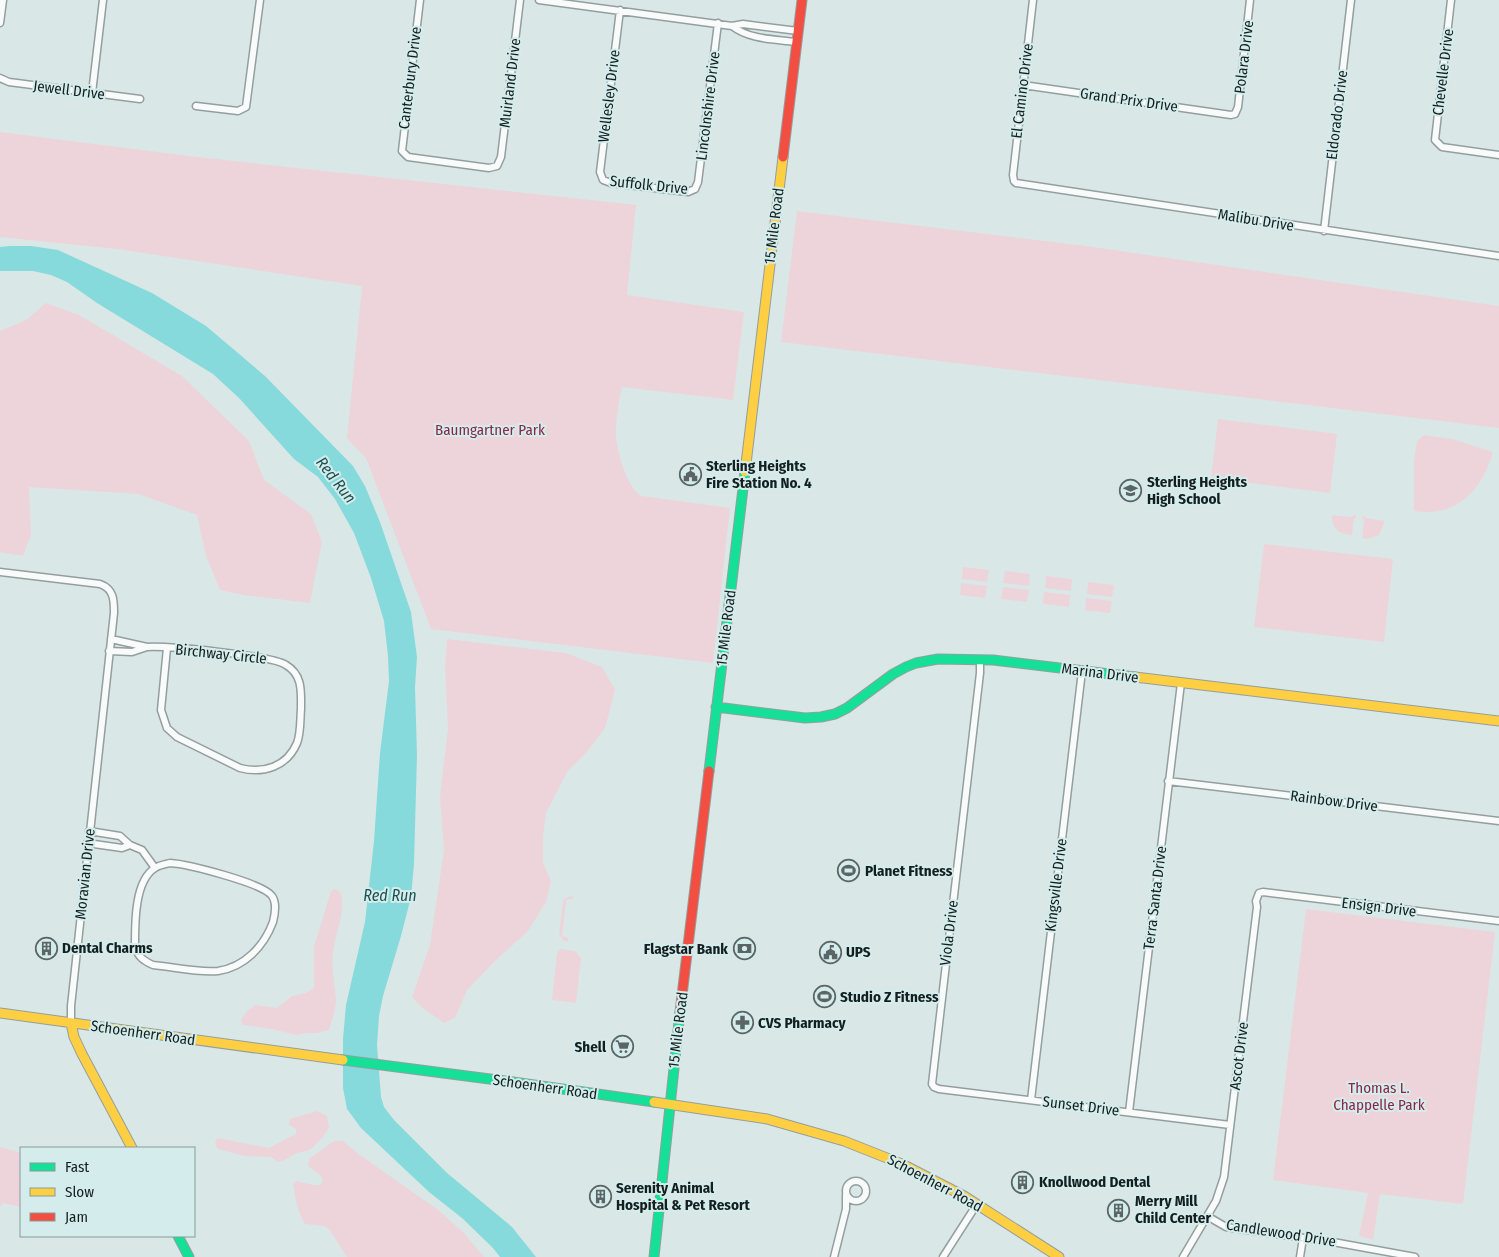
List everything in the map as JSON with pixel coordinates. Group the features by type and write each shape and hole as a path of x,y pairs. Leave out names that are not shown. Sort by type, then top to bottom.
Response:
{"main road":[{"name":"15 Mile Road","path":"654,1257 669,1105 802,0"},
{"name":"Marina Drive","path":"716,707 819,718 831,716 849,708 888,678 913,664 941,658 980,660 1082,671 1499,721"},
{"name":"Schoenherr Road","path":"0,1013 767,1119 844,1140 902,1164 943,1184 1058,1257"},
{"name":"Moravian Drive","path":"72,1023 74,1037 82,1054 131,1147"},
{"path":"179,1237 189,1257"}],"street":[{"path":"0,23 3,0"},
{"path":"92,93 103,0"},
{"path":"196,106 238,111 244,109 247,104 260,0"},
{"name":"Canterbury Drive","path":"420,0 402,146 404,155 413,158 489,168 497,166"},
{"name":"Muirland Drive","path":"497,166 501,157 520,0"},
{"path":"539,0 732,26 743,24 798,31"},
{"name":"El Camino Drive","path":"1014,181 1012,175 1033,0"},
{"name":"Polara Drive","path":"1235,114 1238,107 1250,0"},
{"name":"Eldorado Drive","path":"1324,231 1351,0"},
{"name":"Chevelle Drive","path":"1451,0 1435,137 1437,144 1442,147 1499,155"},
{"name":"Wellesley Drive","path":"603,180 600,172 620,10"},
{"name":"Lincolnshire Drive","path":"695,189 698,182 718,23"},
{"path":"732,26 741,33 796,42"},
{"path":"761,37 762,26"},
{"name":"Jewell Drive","path":"0,78 9,82 140,98"},
{"name":"Grand Prix Drive","path":"1022,85 1228,115 1235,114"},
{"name":"Suffolk Drive","path":"603,180 611,183 688,192 695,189"},
{"name":"Malibu Drive","path":"1014,181 1020,184 1499,256"},
{"name":"Moravian Drive","path":"0,572 97,584 108,588 114,596 71,1006 72,1023"},
{"name":"Birchway Circle","path":"110,639 147,647 167,648 266,658 286,665 296,675 302,689 299,734 293,751 282,762 272,768 259,771 246,770 172,733 164,722 161,710 167,648"},
{"name":"Birchway Circle","path":"109,651 132,652 147,647"},
{"name":"Viola Drive","path":"933,1086 931,1078 980,673 980,660"},
{"name":"Kingsville Drive","path":"1030,1100 1082,671"},
{"name":"Terra Santa Drive","path":"1129,1112 1181,683"},
{"name":"Rainbow Drive","path":"1168,781 1499,821"},
{"path":"89,831 124,837 130,845 148,855 155,868"},
{"path":"88,843 122,848 130,845"},
{"path":"176,863 262,888 272,895 275,910 271,926 262,943 254,953 239,964 218,971 153,965 147,962 136,952 135,947 139,896 142,883 155,868 176,863"},
{"name":"Ensign Drive","path":"1259,893 1499,921"},
{"name":"Ascot Drive","path":"1183,1257 1221,1189 1257,907 1256,901 1259,893"},
{"name":"Sunset Drive","path":"933,1086 939,1089 1230,1125"},
{"path":"834,1257 846,1209 846,1188 850,1182 860,1181 865,1186 866,1192 863,1198 846,1209"},
{"path":"846,1195 851,1200 857,1201"},
{"path":"943,1257 976,1204"},
{"name":"Candlewood Drive","path":"1207,1216 1226,1227 1333,1242 1401,1256 1415,1257"},
{"path":"1300,1257 1303,1238"}],"green space":[{"name":"Baumgartner Park","path":"0,132 189,156 636,205 627,295 744,312 733,400 622,387 616,421 617,443 622,465 636,492 642,496 730,508 713,663 431,629 366,458 347,438 362,286 117,249 0,237"},
{"path":"797,211 1086,246 1499,306 1499,428 781,342"},
{"path":"46,303 79,315 182,376 249,441 264,480 311,514 322,542 310,603 243,595 220,590 206,556 197,515 138,494 29,487 31,535 23,556 0,552 0,331 26,320"},
{"path":"1218,419 1337,434 1330,493 1211,478"},
{"path":"1424,435 1452,439 1493,452 1488,466 1475,489 1466,498 1443,510 1429,512 1414,511 1414,461 1417,441"},
{"path":"1355,514 1352,535 1340,532 1334,527 1332,515 1352,517"},
{"path":"1362,517 1385,521 1379,535 1367,539 1362,538 1364,520"},
{"path":"1264,544 1393,559 1384,642 1254,627"},
{"path":"963,567 989,570 987,582 962,579"},
{"path":"1005,571 1030,574 1029,586 1003,583"},
{"path":"1046,576 1072,579 1071,591 1045,588"},
{"path":"1088,582 1114,585 1112,597 1087,594"},
{"path":"961,583 987,586 985,598 960,595"},
{"path":"1003,587 1029,590 1027,602 1001,599"},
{"path":"1044,592 1070,595 1069,607 1043,604"},
{"path":"1086,598 1112,601 1110,613 1085,610"},
{"path":"447,639 566,653 602,667 615,690 605,728 586,753 567,772 546,813 543,836 543,863 551,881 546,902 528,931 467,990 455,1018 444,1023 424,1009 412,997 430,945 444,850 440,797 448,728 445,667"},
{"path":"335,889 340,892 342,907 333,953 336,1004 329,1030 297,1035 243,1025 241,1020 247,1011 255,1005 277,1008 292,996 306,993 314,988 314,947 331,891"},
{"path":"571,896 573,899 566,901 562,936 568,938 568,942 564,941 559,934 563,902 564,899"},
{"name":"Thomas L. Chappelle Park","path":"1306,909 1495,932 1463,1204 1380,1194 1373,1240 1359,1236 1368,1193 1273,1180"},
{"path":"560,949 575,951 581,958 576,1003 552,1000 557,954"},
{"path":"317,1111 327,1116 329,1128 327,1131 307,1151 296,1153 278,1162 271,1157 245,1156 218,1149 215,1144 217,1138 269,1148 296,1134 296,1129 289,1125 290,1119"},
{"path":"334,1141 343,1141 357,1153 437,1209 462,1231 484,1257 347,1257 329,1229 324,1226 305,1224 297,1205 293,1184 296,1181 321,1185 323,1180 321,1176 308,1166 310,1158"},
{"path":"0,1147 20,1153 20,1207 3,1203 0,1207"}],"water":[{"name":"Red Run","path":"31,246 58,250 152,293 206,326 265,376 353,466 365,486 380,522 411,612 417,657 415,687 417,755 414,864 411,897 379,1016 377,1045 381,1097 384,1107 394,1120 447,1173 512,1227 536,1257 500,1257 462,1218 429,1192 361,1128 347,1109 343,1088 343,1039 346,1005 365,922 374,841 380,753 389,681 384,621 371,578 354,533 335,499 318,477 294,459 239,398 213,374 97,303 67,282 51,275 33,271 0,271 0,247"}],"traffic: fast":[{"path":"709,771 745,472"},
{"path":"716,707 805,718 835,714 847,708 893,674 906,667 938,659 993,660 1135,677"},
{"path":"654,1257 680,1012"},
{"path":"343,1060 654,1102"},
{"path":"179,1237 189,1257"}],"traffic: slow":[{"path":"745,472 783,157"},
{"path":"1135,677 1499,721"},
{"path":"0,1013 343,1060"},
{"path":"71,1023 74,1037 82,1054 131,1147"},
{"path":"654,1102 767,1119 844,1141 902,1164 964,1196 1059,1257"}],"traffic: jam":[{"path":"783,157 802,0"},
{"path":"680,1012 709,771"}],"place":[{"name":"Sterling Heights Fire Station No. 4","path":"690,475"},
{"name":"Sterling Heights High School","path":"1131,491"},
{"name":"Planet Fitness","path":"849,871"},
{"name":"Dental Charms","path":"46,948"},
{"name":"Flagstar Bank","path":"744,949"},
{"name":"UPS","path":"830,952"},
{"name":"Studio Z Fitness","path":"824,997"},
{"name":"CVS Pharmacy","path":"742,1023"},
{"name":"Shell","path":"622,1047"},
{"name":"Knollwood Dental","path":"1023,1182"},
{"name":"Serenity Animal Hospital & Pet Resort","path":"600,1197"},
{"name":"Merry Mill Child Center","path":"1119,1210"}]}
